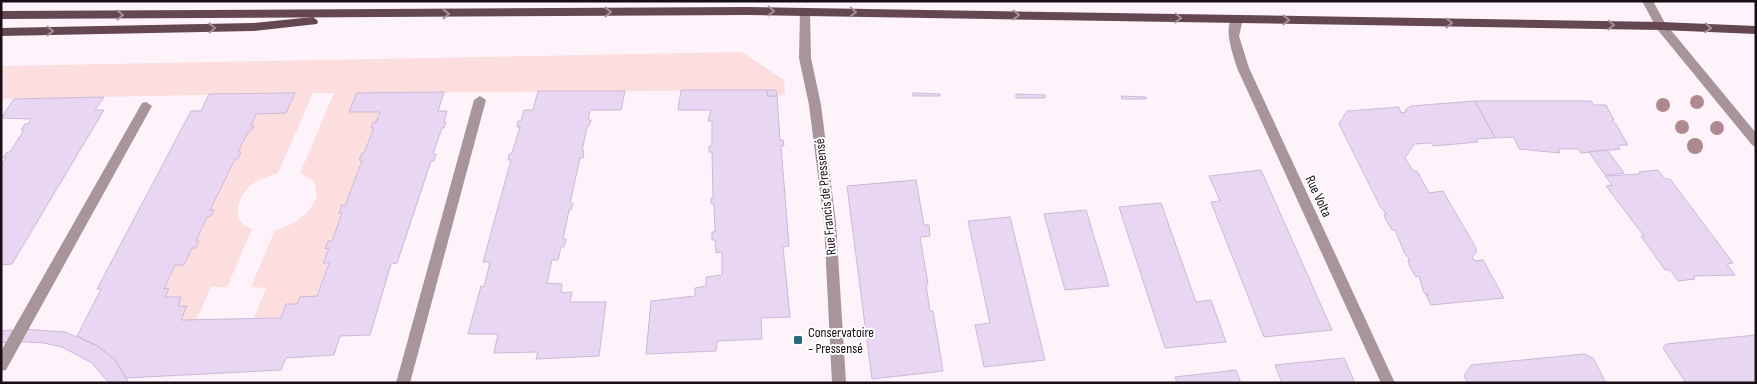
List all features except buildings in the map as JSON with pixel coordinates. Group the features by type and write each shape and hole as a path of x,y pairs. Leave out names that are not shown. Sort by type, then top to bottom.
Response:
{"main road":[{"path":"1,15 397,14 804,6 1238,19 1661,26 1756,30"},
{"path":"1,32 253,27 397,14"}],"street":[{"path":"1647,1 1661,26 1756,142"},
{"name":"Rue Francis de Pressensé","path":"804,6 805,58 815,105 830,224 839,383"},
{"name":"Rue Volta","path":"1238,19 1233,36 1243,68 1388,383"},
{"path":"403,383 480,100"},
{"path":"1,365 146,106"}],"shaded area":[{"path":"742,52 784,80 785,94 777,96 767,90 357,93 350,112 380,112 376,122 373,122 371,128 374,128 364,153 362,153 359,159 362,160 345,205 342,205 339,212 342,213 332,241 328,241 326,249 329,248 323,263 328,263 317,296 300,297 297,304 286,304 281,318 254,318 266,288 251,287 275,230 288,226 300,219 310,209 317,197 314,181 300,173 334,93 313,93 278,173 255,182 240,200 238,214 240,220 244,225 252,229 227,287 211,287 197,319 181,320 187,306 178,306 181,298 165,297 168,288 164,289 175,265 184,265 192,248 196,248 199,241 196,241 207,217 210,217 214,210 210,210 235,159 238,159 238,152 253,126 251,126 256,114 286,113 295,93 1,99 1,66"}],"place":[{"name":"Conservatoire - Pressensé","path":"798,340"}]}
